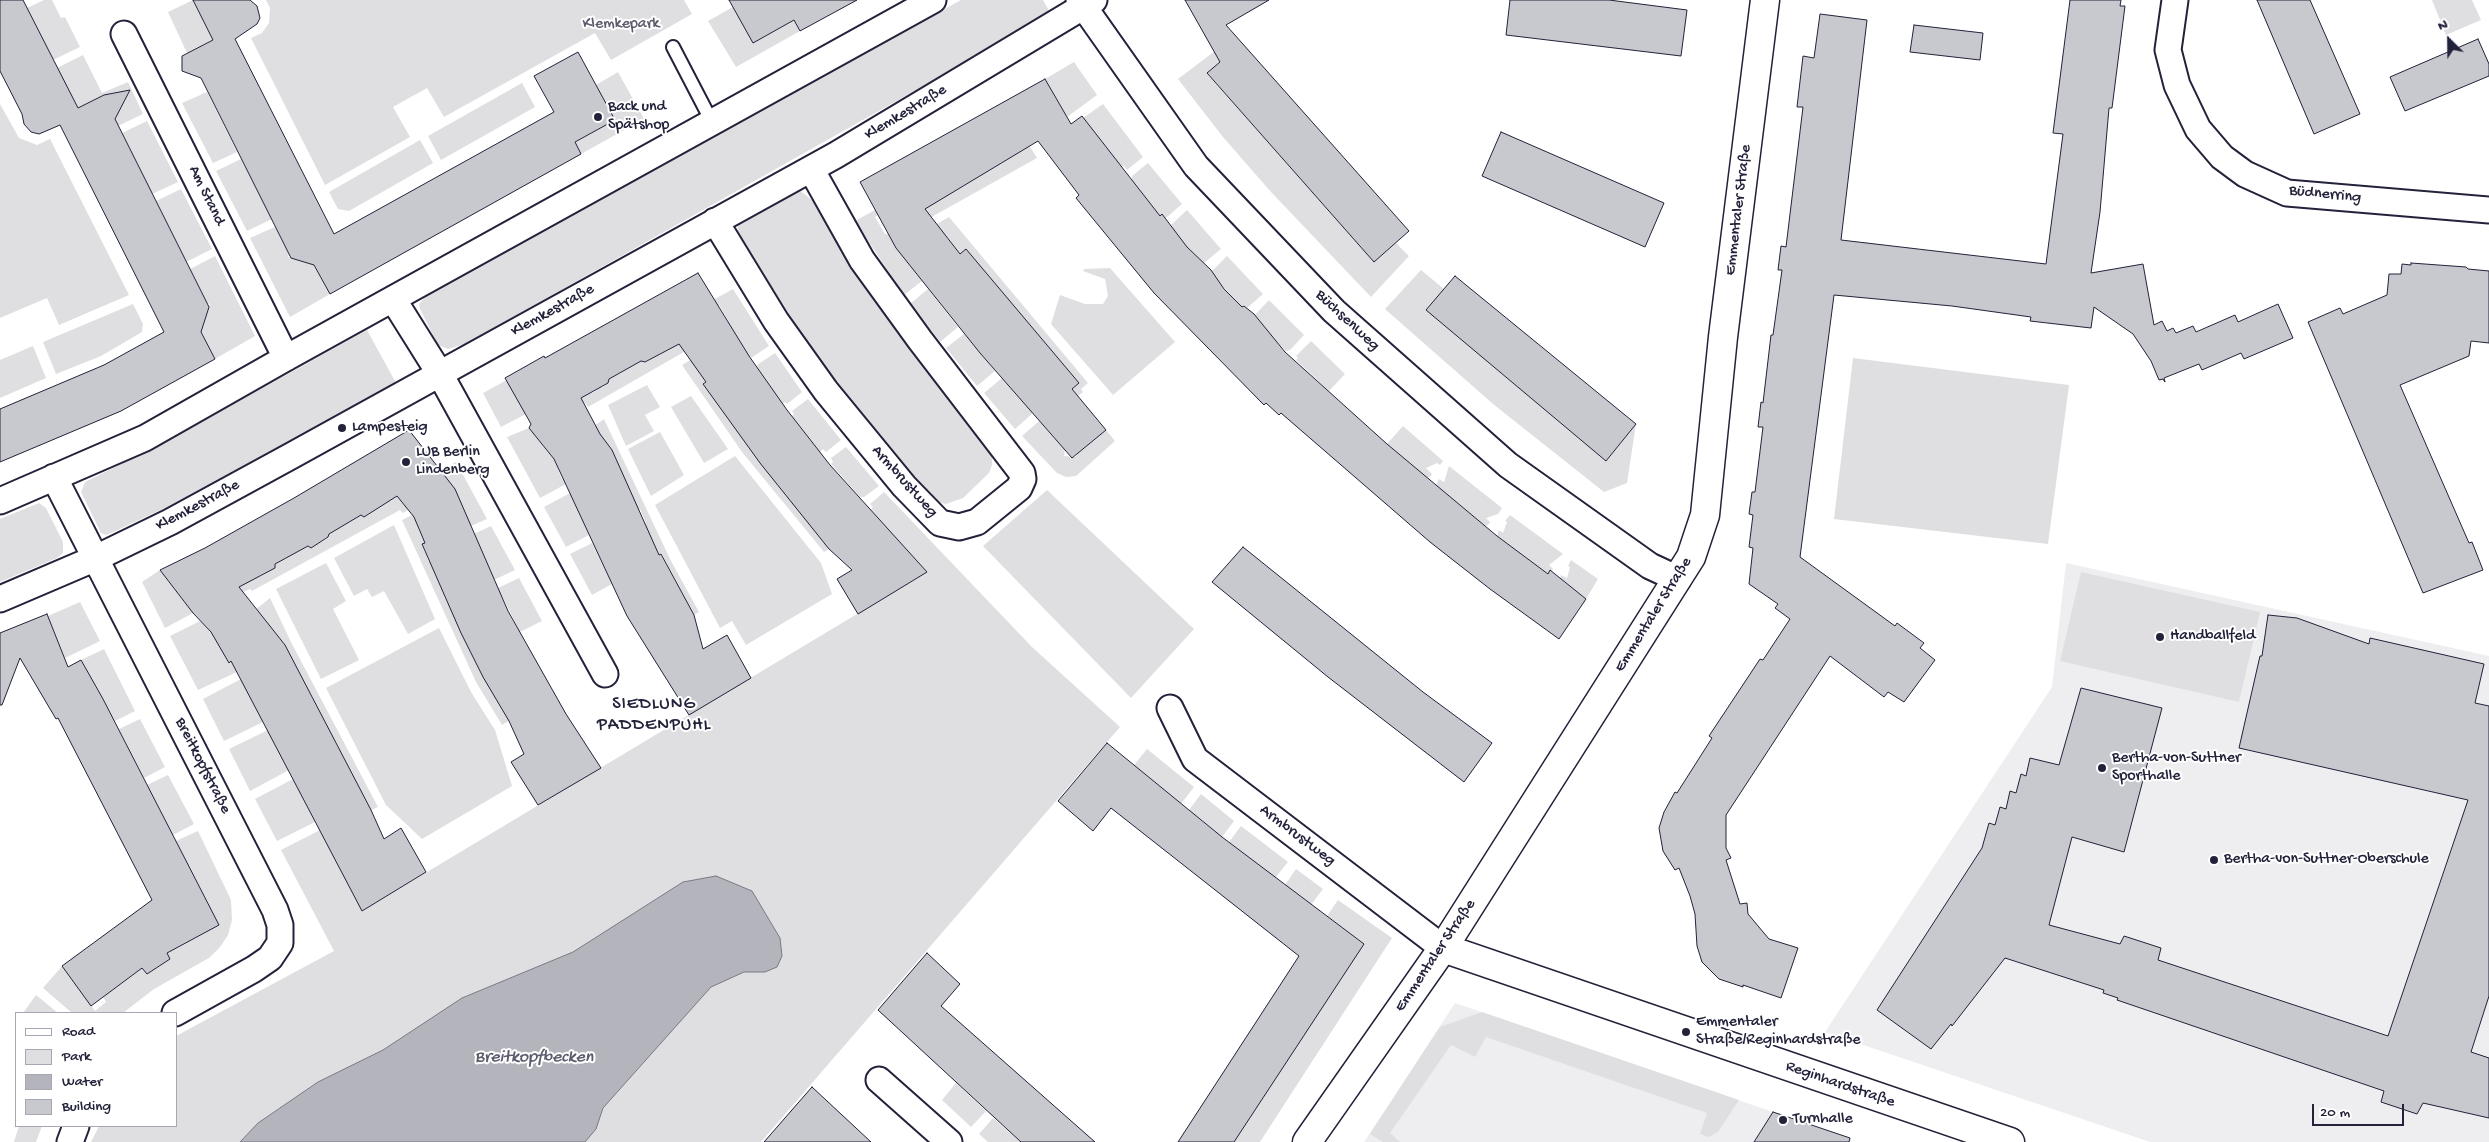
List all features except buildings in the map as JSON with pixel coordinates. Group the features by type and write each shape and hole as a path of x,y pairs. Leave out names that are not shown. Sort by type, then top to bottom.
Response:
{"street":[{"path":"0,500 145,438 933,0"},
{"name":"Emmentaler Straße","path":"1307,1142 1443,948 1691,557 1705,515 1723,337 1765,0"},
{"name":"Büdnerring","path":"2175,0 2168,50 2177,85 2198,129 2222,157 2244,174 2288,193 2489,210"},
{"name":"Büchsenweg","path":"1085,2 1196,166 1334,311 1508,465 1650,566 1678,579"},
{"name":"Klemkestraße","path":"0,599 96,558 170,522 440,374 812,169 1085,2"},
{"name":"Am Stand","path":"124,34 286,358"},
{"name":"Armbrustweg","path":"715,221 782,329 826,391 904,486 940,523 959,528 977,522 1019,488 1023,479 1022,473 920,340 862,260 812,169"},
{"path":"393,299 440,374 605,674"},
{"name":"Breitkopfstraße","path":"54,477 275,910 280,925 280,943 270,958 254,970 177,1012"},
{"name":"Armbrustweg","path":"1170,708 1195,759 1443,948"},
{"name":"Reginhardstraße","path":"1443,948 1966,1135 2010,1142"},
{"path":"879,1080 949,1142"},
{"path":"70,1142 76,1127"}],"lane":[{"path":"673,47 712,122"}],"shaded area":[{"name":"Bertha-von-Suttner-Oberschule","path":"2066,563 2489,656 2489,1142 2150,1142 1825,1032 2052,687"},
{"path":"1455,1003 1773,1112 1754,1142 1364,1142"}],"green space":[{"path":"44,0 52,0 61,18 65,17 80,47 53,60 27,8"},
{"path":"193,0 213,40 187,53 168,12"},
{"name":"Klemkepark","path":"266,0 684,0 692,14 611,60 595,33 444,117 427,88 393,107 410,137 325,185 251,38 262,33 269,23 270,8"},
{"path":"961,0 1043,0 1051,14 465,344 448,349 438,345 420,309 419,304 426,296"},
{"path":"2432,0 2472,0 2481,20 2446,35"},
{"path":"733,7 753,42 794,20 800,31 736,67 708,21"},
{"path":"1223,45 1230,52 1207,74 1374,262 1396,243 1409,256 1371,297 1271,192 1223,137 1178,79"},
{"path":"83,55 102,93 128,82 143,114 118,126 113,116 111,94 78,108 57,68"},
{"path":"1074,62 1097,95 1067,117 1045,79"},
{"path":"618,72 644,119 581,154 575,142 615,120 596,85"},
{"path":"522,83 535,107 441,160 428,136"},
{"path":"207,92 237,152 213,163 182,103"},
{"path":"0,104 19,138 37,145 50,139 129,295 59,325 47,298 0,318"},
{"path":"1103,104 1143,157 1127,170 1124,166 1121,167 1083,118"},
{"path":"147,121 178,182 152,194 122,133"},
{"path":"420,140 433,163 349,211 338,209 329,192"},
{"path":"1029,145 1037,158 919,224 915,211 992,166 1003,163 1004,159 1007,160 1013,154"},
{"path":"241,159 272,219 247,231 216,171"},
{"path":"1148,163 1182,204 1166,218 1162,215 1160,216 1132,181 1132,176"},
{"path":"181,189 212,249 186,262 156,201"},
{"path":"798,189 818,205 992,449 992,465 989,473 963,498 946,504 937,502 923,494 784,318 741,249 737,224"},
{"path":"875,210 878,215 875,217 885,234 888,234 922,281 904,295 855,221"},
{"path":"1187,210 1221,249 1204,263 1170,228"},
{"path":"949,217 1088,383 1081,389 1083,392 1078,396 1072,389 1079,383 965,250 960,254 946,235 929,243 923,232"},
{"path":"275,227 289,254 288,257 298,260 307,253 330,294 290,317 250,238"},
{"path":"215,256 255,336 215,359 194,317 204,311 207,313 210,304 207,303 190,269"},
{"path":"1227,256 1263,294 1247,308 1244,305 1242,307 1210,273"},
{"path":"1110,268 1175,342 1113,395 1051,324 1060,295 1085,304 1103,304 1108,296 1105,279 1083,271 1084,269"},
{"path":"1421,270 1444,289 1606,461 1636,424 1627,483 1604,492 1493,404 1385,309"},
{"path":"733,289 769,346 751,358 750,356 748,358 727,323 729,322 719,305 717,306 713,300"},
{"path":"928,289 958,327 940,342 911,303"},
{"path":"1269,300 1304,335 1290,350 1286,351 1252,318"},
{"path":"133,304 143,324 142,332 101,356 56,374 43,342"},
{"path":"367,330 396,383 165,508 106,535 101,533 81,492 85,482 171,439"},
{"path":"964,334 995,371 977,386 946,348"},
{"path":"682,338 703,341 588,407 585,403 580,407 574,399 587,391 592,393 597,390 598,385 603,387 608,383 609,379 641,361 646,362"},
{"path":"1311,341 1345,374 1329,391 1296,360 1298,358 1296,356"},
{"path":"33,346 46,378 0,398 0,360"},
{"path":"708,349 716,365 701,375 706,382 703,384 829,549 824,552 742,452 682,365"},
{"path":"775,353 802,392 787,404 785,402 783,404 756,370 758,368 757,365"},
{"path":"1853,358 2069,385 2048,544 1834,519"},
{"path":"1002,378 1033,413 1015,429 984,393"},
{"path":"507,380 526,414 501,427 483,393"},
{"path":"647,385 660,407 645,415 654,431 626,446 608,405"},
{"path":"691,396 728,449 704,463 671,407"},
{"path":"808,399 841,440 826,452 823,449 820,452 792,416 794,414 792,411"},
{"path":"604,419 671,561 699,612 694,615 662,554 658,555 643,524 646,523 640,509 636,510 615,456 612,457 594,426"},
{"path":"1039,421 1062,447 1065,447 1064,456 1076,457 1078,450 1106,430 1115,441 1076,476 1066,477 1057,473 1022,436"},
{"path":"1403,426 1443,461 1440,465 1437,463 1426,468 1432,474 1430,477 1426,477 1387,444"},
{"path":"529,428 558,465 561,477 566,484 540,498 507,437"},
{"path":"660,432 684,475 651,496 628,449"},
{"path":"846,447 879,486 864,497 860,497 831,464 833,462 831,458"},
{"path":"735,456 821,563 832,594 746,645 732,621 720,628 655,505"},
{"path":"456,462 487,519 471,526 437,472"},
{"path":"1449,466 1502,508 1498,514 1486,518 1490,522 1488,525 1485,526 1436,485 1439,479 1444,482"},
{"path":"393,490 408,510 403,513 400,510 252,591 250,589 241,593 235,582 255,575 258,577 263,575 265,570 274,568 275,563 307,546 311,548 328,538 329,533 361,515 364,517 370,514 370,510 374,511 379,508"},
{"path":"1047,490 1194,629 1131,698 983,546"},
{"path":"884,492 1032,647 1120,727 761,1142 91,1142 98,1127 178,1127 178,1035 334,951 281,850 320,830 362,911 927,572 888,531 871,509 873,507 870,504"},
{"path":"570,493 589,535 566,547 544,507"},
{"path":"39,503 46,508 63,542 63,553 57,558 0,582 0,519"},
{"path":"412,515 420,526 418,528 425,543 422,545 429,562 432,561 447,594 444,596 472,649 470,651 478,667 481,666 509,721 502,725 476,682 402,520"},
{"path":"1510,515 1563,554 1549,565 1553,569 1551,573 1548,574 1497,536 1499,530 1503,533 1507,522 1505,521"},
{"path":"394,525 435,619 408,634 384,591 372,597 367,589 354,596 334,558"},
{"path":"491,526 515,570 494,580 474,534"},
{"path":"592,543 612,584 592,595 570,554"},
{"path":"1571,560 1598,579 1586,599 1559,581 1561,575 1567,578 1570,567 1568,566"},
{"path":"326,563 346,601 333,609 359,660 321,679 276,589"},
{"path":"160,570 193,613 165,628 142,582"},
{"name":"Handballfeld","path":"2081,572 2260,612 2239,702 2060,661"},
{"path":"519,578 542,621 520,632 498,588"},
{"path":"270,598 292,644 378,807 371,810 363,794 361,795 336,742 334,743 311,693 308,694 288,651 255,610"},
{"path":"80,602 100,641 65,658 48,616"},
{"path":"200,621 226,649 230,662 232,661 237,672 198,690 170,636"},
{"path":"439,628 471,692 495,730 512,786 422,839 386,805 326,688"},
{"path":"104,649 135,711 115,721 81,660"},
{"path":"241,679 263,722 224,741 203,699"},
{"path":"140,719 165,767 144,778 119,729"},
{"path":"268,730 289,770 250,791 229,749"},
{"path":"1147,749 1194,787 1181,804 1134,765"},
{"path":"168,775 194,824 173,835 147,785"},
{"path":"293,779 315,822 277,841 255,799"},
{"path":"1201,794 1234,821 1222,837 1189,810"},
{"path":"1241,826 1288,862 1275,878 1229,842"},
{"path":"198,831 231,900 232,920 228,935 209,958 154,989 124,1012 71,1012 43,988 62,966 95,1011 106,1002 103,997 142,968 147,974 170,959 167,953 219,925 176,841"},
{"path":"1296,869 1323,889 1311,905 1285,885"},
{"path":"1338,900 1392,938 1260,1142 1234,1142 1363,944 1327,916"},
{"path":"36,995 57,1012 24,1012"},
{"path":"1482,1012 1739,1100 1718,1132 1709,1137 1700,1134 1707,1113 1486,1037 1475,1057 1451,1045 1390,1133 1400,1142 1383,1142 1370,1134 1440,1027"},
{"path":"956,1083 986,1111 971,1127 942,1100"},
{"path":"993,1118 1021,1142 988,1142 979,1134"},
{"path":"19,1127 42,1127 36,1142 14,1142"}],"water":[{"name":"Breitkopfbecken","path":"716,876 752,891 780,938 782,956 777,967 765,972 744,972 711,987 603,1108 596,1129 585,1142 240,1142 258,1123 318,1082 383,1050 462,998 573,952 683,882"}],"place":[{"name":"Back und Spätshop","path":"598,117"},
{"name":"Lampesteig","path":"342,428"},
{"name":"LUB Berlin Lindenberg","path":"406,462"},
{"name":"Handballfeld","path":"2160,637"},
{"name":"Bertha-von-Suttner Sporthalle","path":"2102,768"},
{"name":"Bertha-von-Suttner-Oberschule","path":"2214,860"},
{"name":"Emmentaler Straße/Reginhardstraße","path":"1686,1032"},
{"name":"Turnhalle","path":"1783,1120"}],"district":[{"name":"SIEDLUNG PADDENPUHL","path":"654,715"}]}
